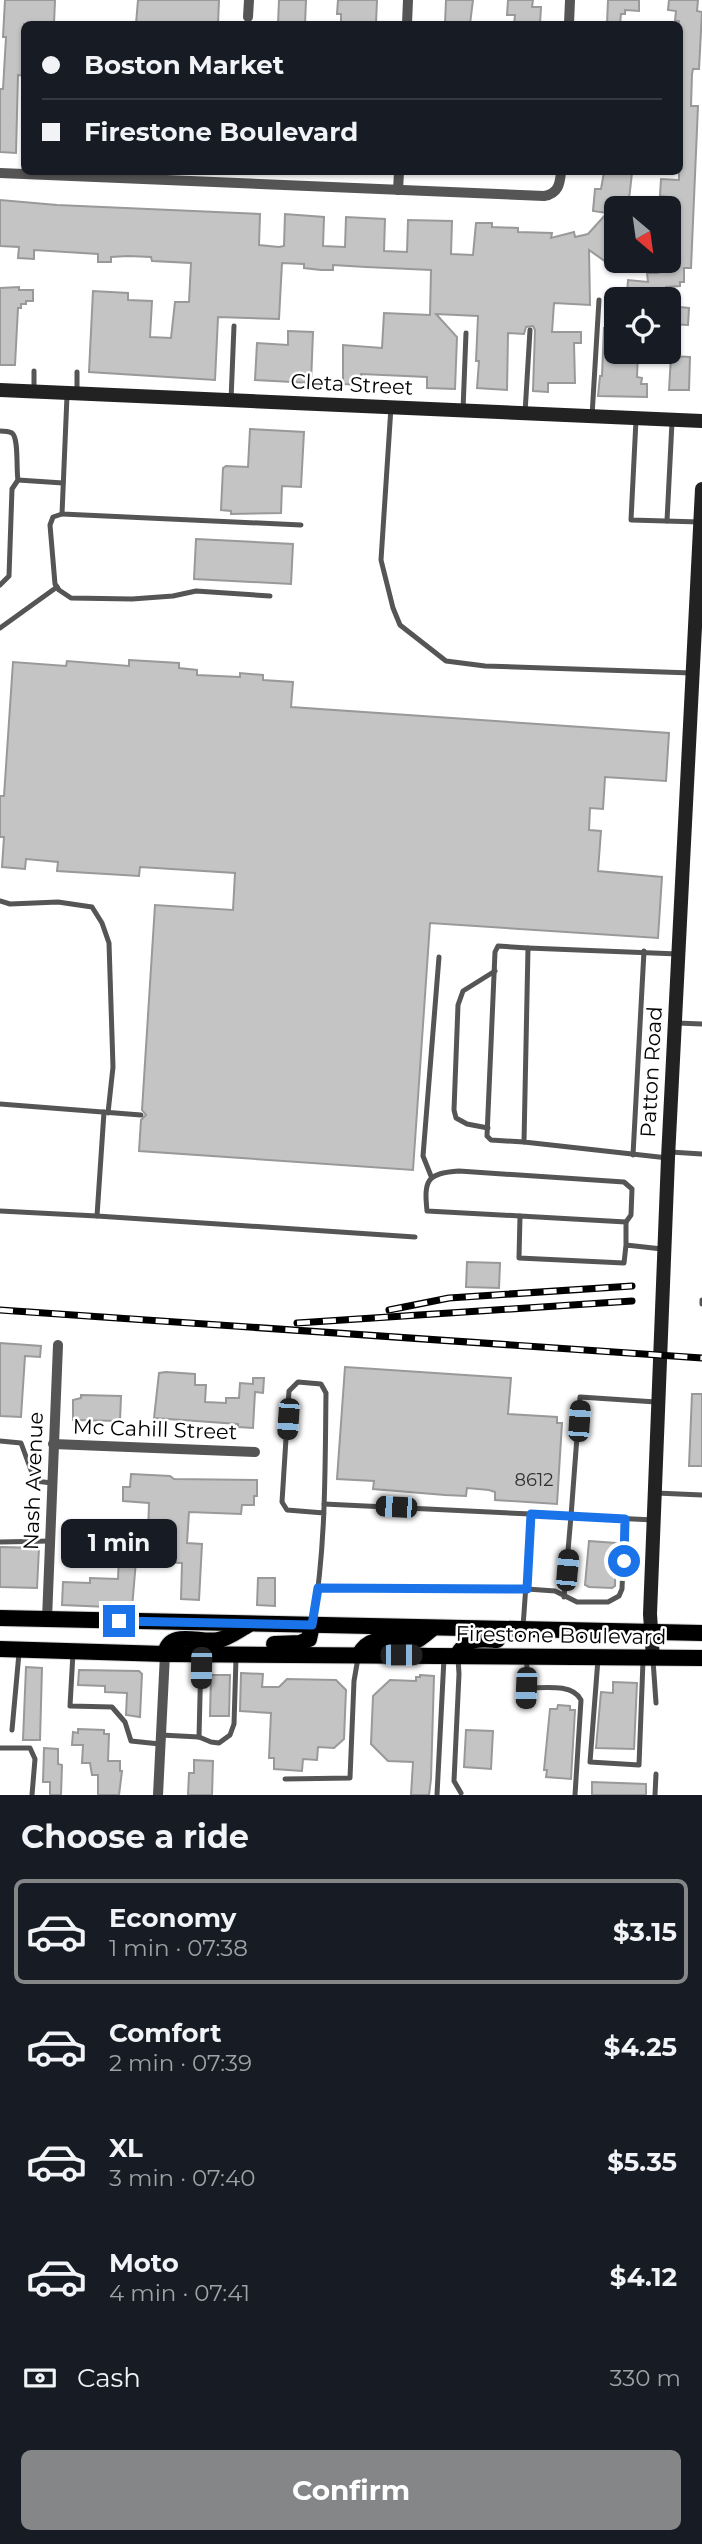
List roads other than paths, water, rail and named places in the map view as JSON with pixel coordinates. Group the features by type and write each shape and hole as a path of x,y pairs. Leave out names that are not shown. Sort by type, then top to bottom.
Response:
{"main road":[{"name":"Firestone Boulevard","path":"0,1618 702,1633"},
{"path":"165,1654 174,1640 218,1640 250,1624"},
{"path":"243,1654 272,1644 300,1643 309,1639 312,1625"},
{"path":"359,1655 364,1646 373,1641 416,1641 433,1628"},
{"path":"451,1655 465,1643 477,1639 520,1641 542,1630"},
{"name":"Firestone Boulevard","path":"0,1649 165,1654 702,1658"}],"street":[{"path":"248,17 249,0"},
{"path":"407,21 408,0"},
{"path":"569,21 570,0"},
{"path":"0,173 21,174"},
{"path":"47,175 544,196 555,192 561,182 561,175"},
{"path":"398,190 399,175"},
{"name":"Cleta Street","path":"0,390 702,421"},
{"name":"Patton Road","path":"648,1658 678,954 696,732 692,673 699,592 702,489"},
{"name":"Nash Avenue","path":"47,1619 58,1345"},
{"name":"Mc Cahill Street","path":"53,1444 255,1452"},
{"path":"158,1795 165,1654"}],"lane":[{"path":"592,416 599,300"},
{"path":"231,400 234,326"},
{"path":"525,413 530,330"},
{"path":"463,410 466,332"},
{"path":"34,371 34,391"},
{"path":"62,514 72,393 77,372"},
{"path":"391,407 381,559 400,625 446,660 485,666 692,673"},
{"path":"636,418 631,520 700,522"},
{"path":"667,521 672,420"},
{"path":"0,431 10,432 15,436 18,480 12,489 9,576 0,585"},
{"path":"18,480 64,483"},
{"path":"270,596 196,591 173,596 132,599 71,598 55,583 51,525 53,517 62,514 301,525"},
{"path":"0,628 57,587"},
{"path":"0,901 10,904 58,902 92,907 102,923 109,943 113,1067 97,1216"},
{"path":"678,954 498,946 495,952 487,1136 491,1140 633,1155 702,1154"},
{"path":"524,1142 528,948"},
{"path":"633,1155 644,951"},
{"path":"431,1176 423,1156 439,957"},
{"path":"488,1128 471,1125 456,1118 454,1110 458,1005 463,991 495,971"},
{"path":"675,1023 702,1024"},
{"path":"0,1104 141,1115"},
{"path":"520,1216 519,1258 624,1263 626,1222 631,1215 632,1189 624,1182 459,1171 431,1176 426,1184 427,1211 520,1216 626,1222"},
{"path":"0,1210 415,1237"},
{"path":"625,1245 665,1249"},
{"path":"312,1625 324,1513 326,1394 321,1384 298,1382 289,1391 282,1502 287,1510 324,1513"},
{"path":"564,1597 580,1397 659,1402"},
{"path":"0,1441 21,1443 35,1481 52,1483"},
{"path":"655,1493 702,1494"},
{"path":"324,1504 655,1520"},
{"path":"523,1630 531,1514"},
{"path":"318,1588 527,1589 555,1591 578,1602 608,1602 619,1596 623,1582 625,1519"},
{"path":"0,1542 50,1541"},
{"path":"12,1730 19,1650"},
{"path":"73,1651 70,1706 112,1707 125,1722 131,1741 199,1737 219,1743 230,1735 234,1724 243,1654"},
{"path":"199,1737 201,1654"},
{"path":"285,1779 350,1778 354,1681 359,1655"},
{"path":"451,1655 459,1674 454,1781 461,1793"},
{"path":"437,1795 451,1655"},
{"path":"526,1702 527,1655"},
{"path":"598,1657 590,1762 639,1765 648,1658"},
{"path":"648,1658 656,1703"},
{"path":"526,1688 573,1690 582,1700 575,1795"},
{"path":"0,1748 30,1748 35,1759 32,1795"},
{"path":"655,1795 656,1774"}],"railway":[{"path":"389,1310 449,1298 632,1286"},
{"path":"297,1323 632,1301"},
{"path":"0,1310 702,1358"}]}
